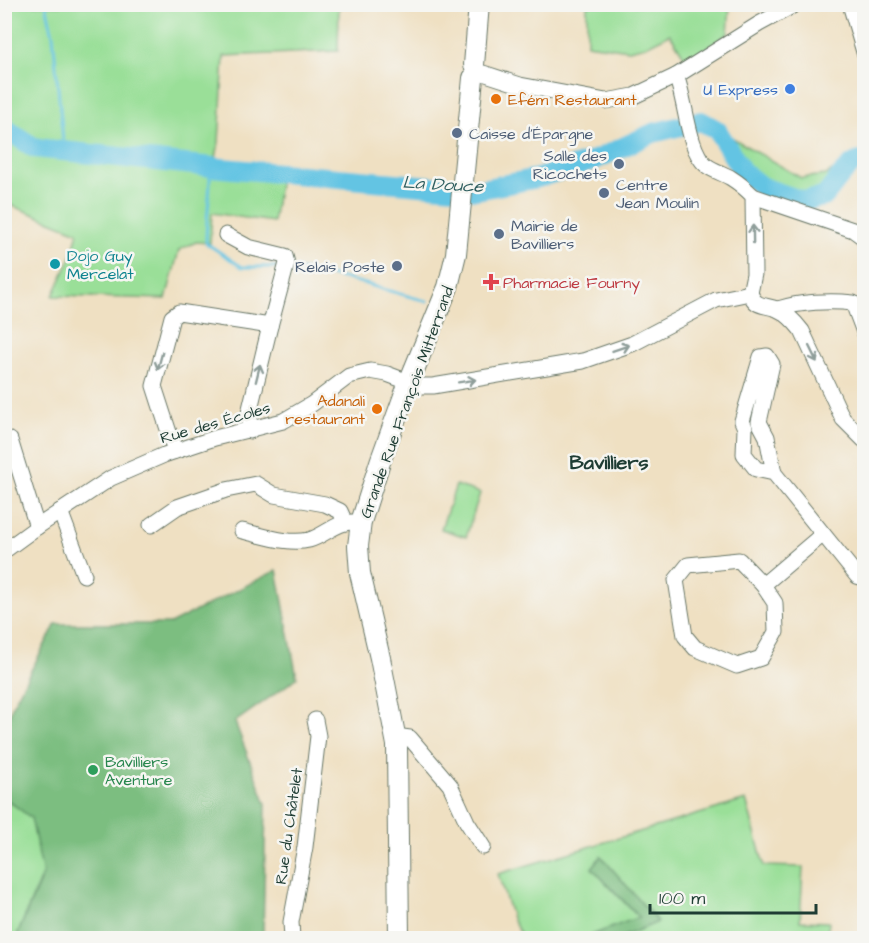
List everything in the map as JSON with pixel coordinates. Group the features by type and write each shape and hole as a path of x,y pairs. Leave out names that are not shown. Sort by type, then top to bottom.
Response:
{"main road":[{"name":"Grande Rue François Mitterrand","path":"399,939 397,745 360,573 353,522 448,287 456,254 476,72 479,4"}],"street":[{"path":"476,72 520,85 606,101 634,96 676,76 759,24 796,4"},
{"path":"850,4 864,52"},
{"path":"676,76 682,90 698,156 707,166 731,178 753,196 853,230 864,238"},
{"path":"753,196 754,274 750,292 753,301 762,306 778,309 794,320 802,331 843,419 864,440"},
{"path":"226,235 248,247 285,256 287,263 249,412 250,431"},
{"name":"Rue des Écoles","path":"4,551 37,526 111,478 215,438 250,431 282,421 304,409 349,376 370,371 387,374 419,386 433,386 583,361 632,344 716,300 750,292"},
{"path":"778,309 790,305 853,303 864,332"},
{"path":"175,452 154,386 172,317 179,312 270,326"},
{"path":"774,473 756,469 744,454 745,428 742,421 761,357 767,356 772,363 759,422 767,437 774,473 857,576 864,578"},
{"path":"10,440 37,526"},
{"path":"151,525 177,507 226,490 256,484 274,495 333,507 353,522 310,540 294,541 242,531"},
{"path":"60,511 84,575"},
{"path":"763,585 823,534"},
{"path":"739,560 763,585 775,603 776,632 761,658 737,666 695,648 685,636 676,580 688,565 739,560"},
{"name":"Rue du Châtelet","path":"292,939 291,922 305,847 318,736 315,720"},
{"path":"395,736 411,738 450,785 466,822 483,847"}],"green space":[{"path":"4,5 339,5 338,51 224,56 219,142 213,174 280,178 273,222 212,213 210,243 196,242 179,250 166,299 53,296 72,255 78,232 5,203"},
{"path":"587,5 730,5 728,34 687,61 670,34 646,46 629,50 587,44"},
{"path":"731,137 801,178 826,175 845,163 834,181 819,194 787,192 766,184 751,174 730,143"},
{"path":"456,485 480,493 466,537 441,529"},
{"path":"277,570 297,678 235,722 266,804 263,934 255,938 16,938 43,874 31,818 5,798 5,730 13,704 56,624 170,624"},
{"path":"75,793 16,938 5,938 4,798 31,817"},
{"path":"746,800 764,866 803,867 800,921 829,922 827,938 620,938 658,922 601,857 592,868 639,918 584,938 523,938 513,921 498,874"},
{"path":"601,856 658,922 620,938 584,938 639,917 592,868"}],"waterway":[{"path":"46,4 53,35 64,151"},
{"name":"La Douce","path":"4,128 35,148 222,168 477,190 538,178 597,159 653,133 701,121 717,130 742,171 762,187 803,201 824,197 848,168 859,161 864,161"},
{"path":"210,167 206,243 242,267 277,267"},
{"path":"290,269 342,278 427,301"}],"place":[{"name":"U Express","path":"790,89"},
{"name":"Efém Restaurant","path":"496,99"},
{"name":"Caisse d'Épargne","path":"457,133"},
{"name":"Salle des Ricochets","path":"619,164"},
{"name":"Centre Jean Moulin","path":"604,193"},
{"name":"Mairie de Bavilliers","path":"499,234"},
{"name":"Dojo Guy Mercelat","path":"55,264"},
{"name":"Relais Poste","path":"397,266"},
{"name":"Pharmacie Fourny","path":"491,282"},
{"name":"Adanali restaurant","path":"377,409"},
{"name":"Bavilliers Aventure","path":"93,770"}],"district":[{"name":"Bavilliers","path":"609,462"}]}
